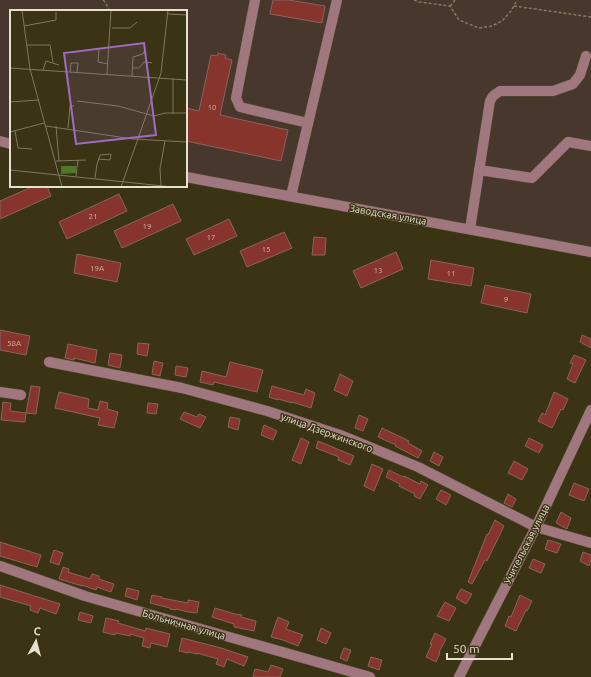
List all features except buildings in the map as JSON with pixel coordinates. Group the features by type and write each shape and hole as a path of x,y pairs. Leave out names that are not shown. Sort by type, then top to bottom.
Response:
{"street":[{"path":"255,0 236,98 240,106 308,123"},
{"path":"291,196 336,0"},
{"path":"470,230 490,101 493,96 500,91 553,91 573,84 580,75 586,56"},
{"path":"0,141 10,144"},
{"path":"480,170 532,178 568,142 591,146"},
{"name":"Заводская улица","path":"187,177 591,252"},
{"name":"улица Дзержинского","path":"49,362 182,388 267,411 343,436 418,468 536,527 591,543"},
{"path":"0,392 21,395"},
{"name":"Учительская улица","path":"458,677 536,527 591,410"},
{"name":"Больничная улица","path":"0,566 85,596 370,677"}],"path":[{"path":"103,0 109,10"},
{"path":"414,0 450,6 459,20 479,28 492,26 502,20 511,11 516,0"},
{"path":"450,6 455,0"},
{"path":"514,6 591,17"}],"shaded area":[{"path":"0,0 591,0 591,249 187,172 187,10 10,10 10,138 0,136"}]}
